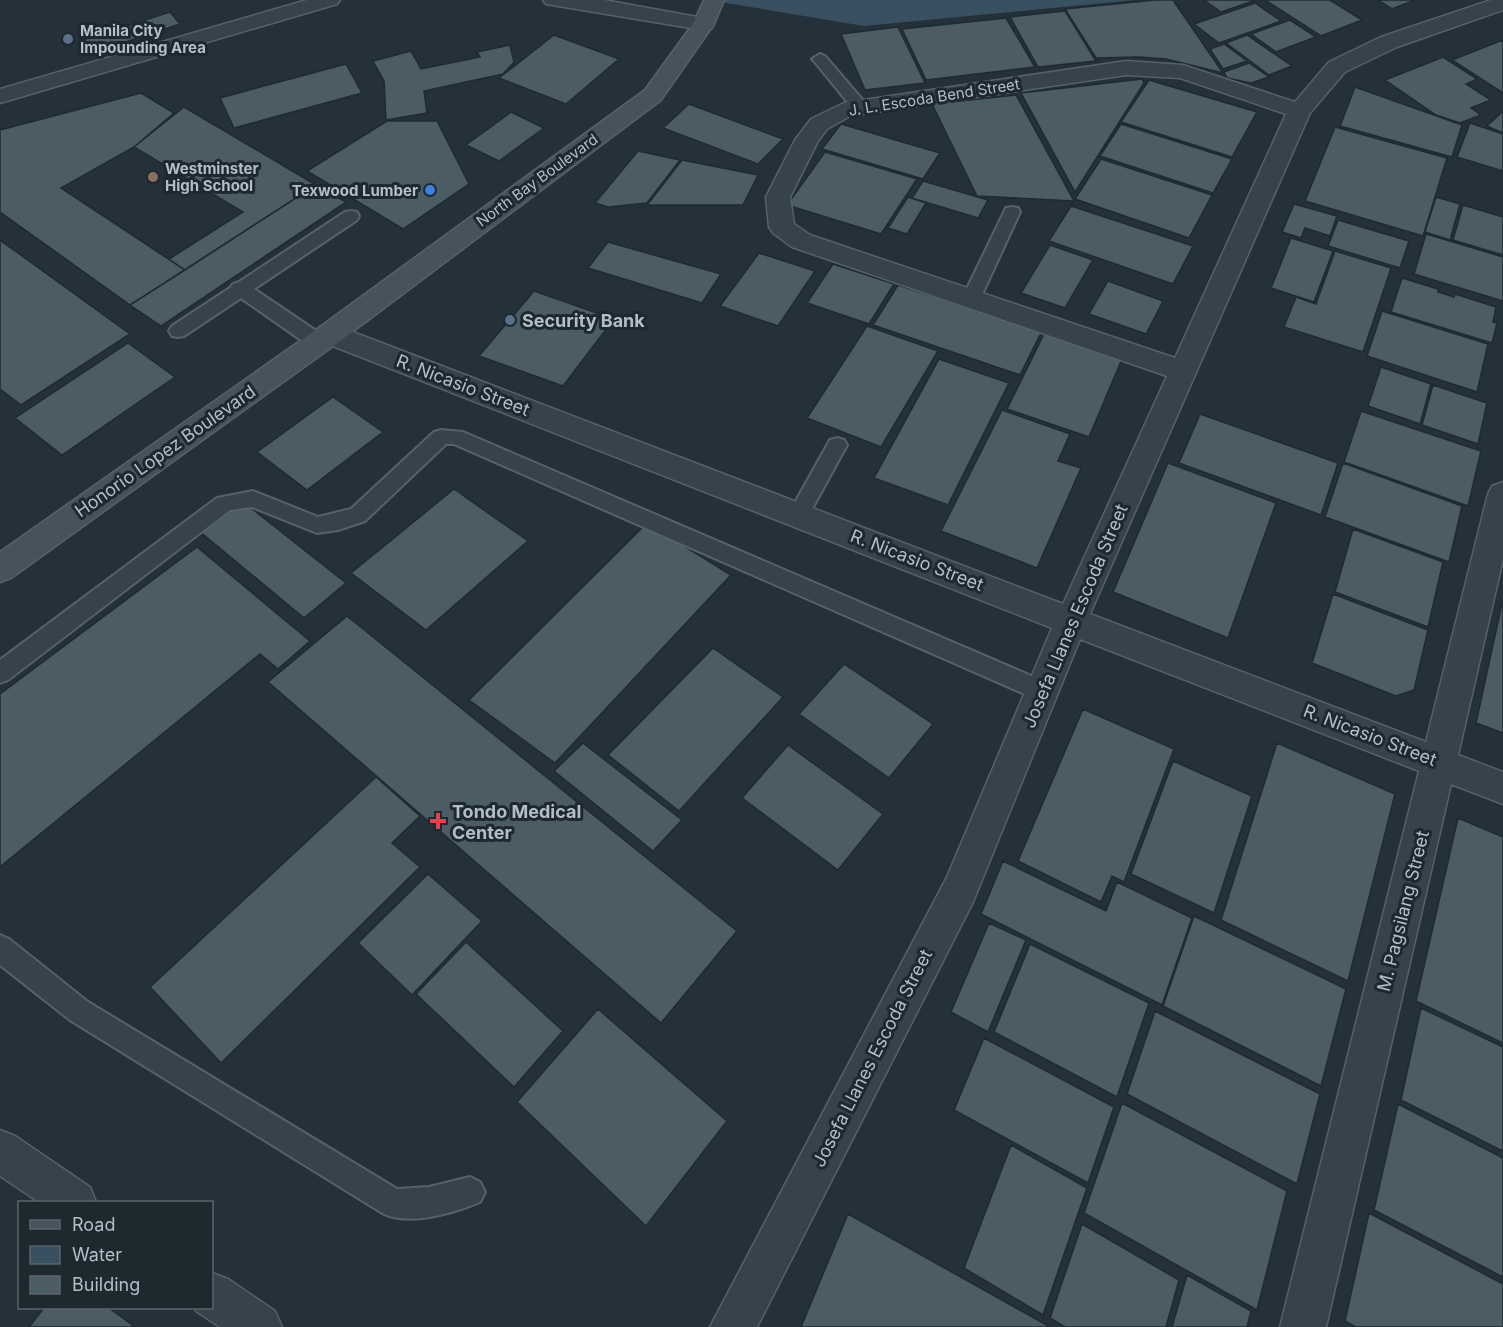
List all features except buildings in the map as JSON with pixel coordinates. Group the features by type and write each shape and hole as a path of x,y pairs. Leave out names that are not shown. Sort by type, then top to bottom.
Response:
{"main road":[{"name":"North Bay Boulevard","path":"324,338 653,95 710,9"},
{"name":"Honorio Lopez Boulevard","path":"0,569 324,338"}],"street":[{"path":"0,96 330,0"},
{"path":"553,0 710,9"},
{"name":"Josefa Llanes Escoda Street","path":"733,1327 960,889 1072,619 1299,111 1337,67 1389,42 1503,3"},
{"name":"J. L. Escoda Bend Street","path":"1183,371 801,241 782,227 778,197 807,140 819,124 844,110 860,107 1126,68 1183,72 1299,111"},
{"name":"R. Nicasio Street","path":"324,338 799,514 1503,788"},
{"name":"M. Pagsilang Street","path":"1303,1327 1503,494"},
{"path":"0,1151 72,1201"},
{"path":"213,1296 259,1327"}],"lane":[{"path":"820,59 860,107"},
{"path":"970,299 1012,212"},
{"path":"178,331 239,288 351,216"},
{"path":"239,288 324,338"},
{"path":"0,673 224,504 253,499 317,525 338,522 358,515 441,437 456,437 1042,691"},
{"path":"799,514 837,445"},
{"path":"0,948 79,1011 394,1204 429,1202 470,1192"}],"water":[{"path":"709,0 1135,0 864,26"}],"place":[{"name":"Manila City Impounding Area","path":"68,39"},
{"name":"Westminster High School","path":"153,177"},
{"name":"Texwood Lumber","path":"430,190"},
{"name":"Security Bank","path":"510,320"},
{"name":"Tondo Medical Center","path":"438,821"}]}
